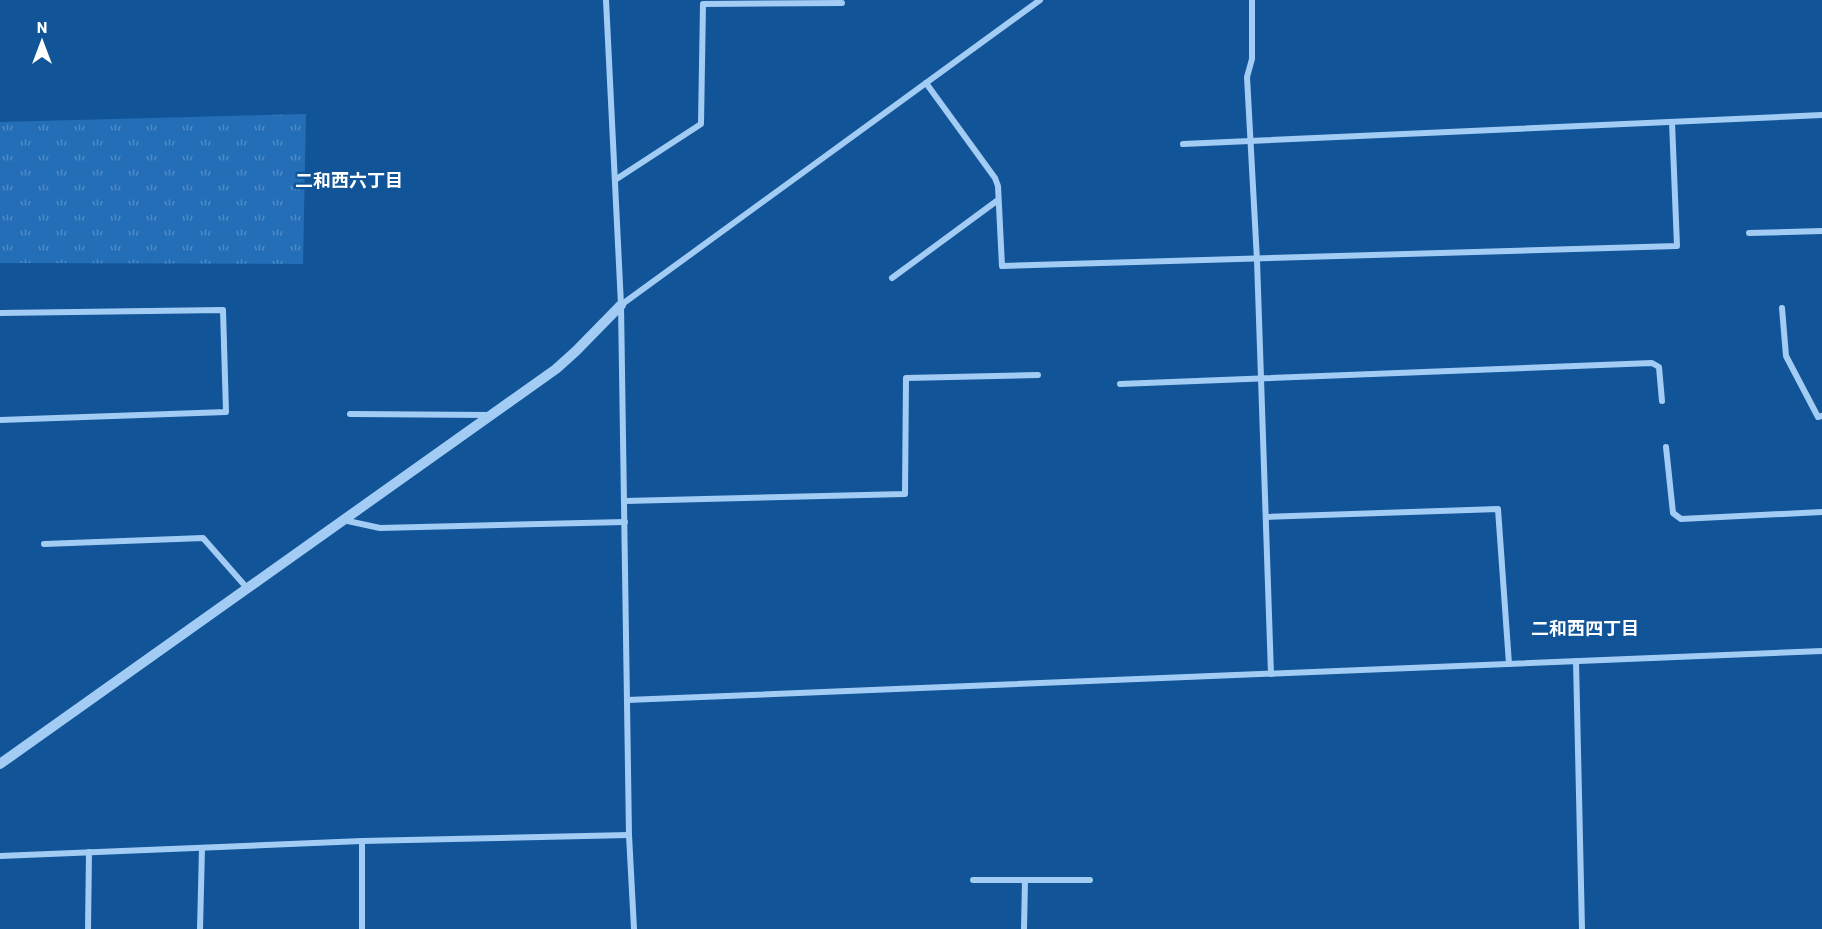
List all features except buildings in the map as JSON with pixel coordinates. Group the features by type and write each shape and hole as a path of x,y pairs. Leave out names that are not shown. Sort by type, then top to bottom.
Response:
{"street":[{"path":"606,0 621,305 629,835 634,929"},
{"path":"0,764 556,369 621,305 1040,0"},
{"path":"1252,0 1252,59 1247,77 1257,260 1271,674"},
{"path":"615,180 701,124 703,4 842,3"},
{"path":"926,83 995,178 1002,267 1677,246 1672,122"},
{"path":"1183,144 1822,115"},
{"path":"892,278 998,200"},
{"path":"1749,233 1822,231"},
{"path":"1782,308 1786,357 1818,417 1822,416"},
{"path":"0,313 223,310 226,412 0,420"},
{"path":"1120,384 1652,363 1659,368 1662,401"},
{"path":"625,501 905,494 906,378 1038,375"},
{"path":"350,414 491,415"},
{"path":"1666,447 1673,513 1681,519 1822,512"},
{"path":"1266,517 1498,509 1509,664"},
{"path":"343,520 380,528 625,522"},
{"path":"44,544 203,537 247,588"},
{"path":"627,700 1822,651"},
{"path":"1576,661 1582,929"},
{"path":"0,856 362,841 629,835"},
{"path":"362,841 362,929"},
{"path":"200,929 202,848"},
{"path":"88,929 89,852"},
{"path":"973,880 1090,880"},
{"path":"1024,929 1025,880"}],"green space":[{"path":"306,114 303,264 0,263 0,122"}],"district":[{"name":"二和西六丁目","path":"349,180"},
{"name":"二和西四丁目","path":"1585,628"}]}
